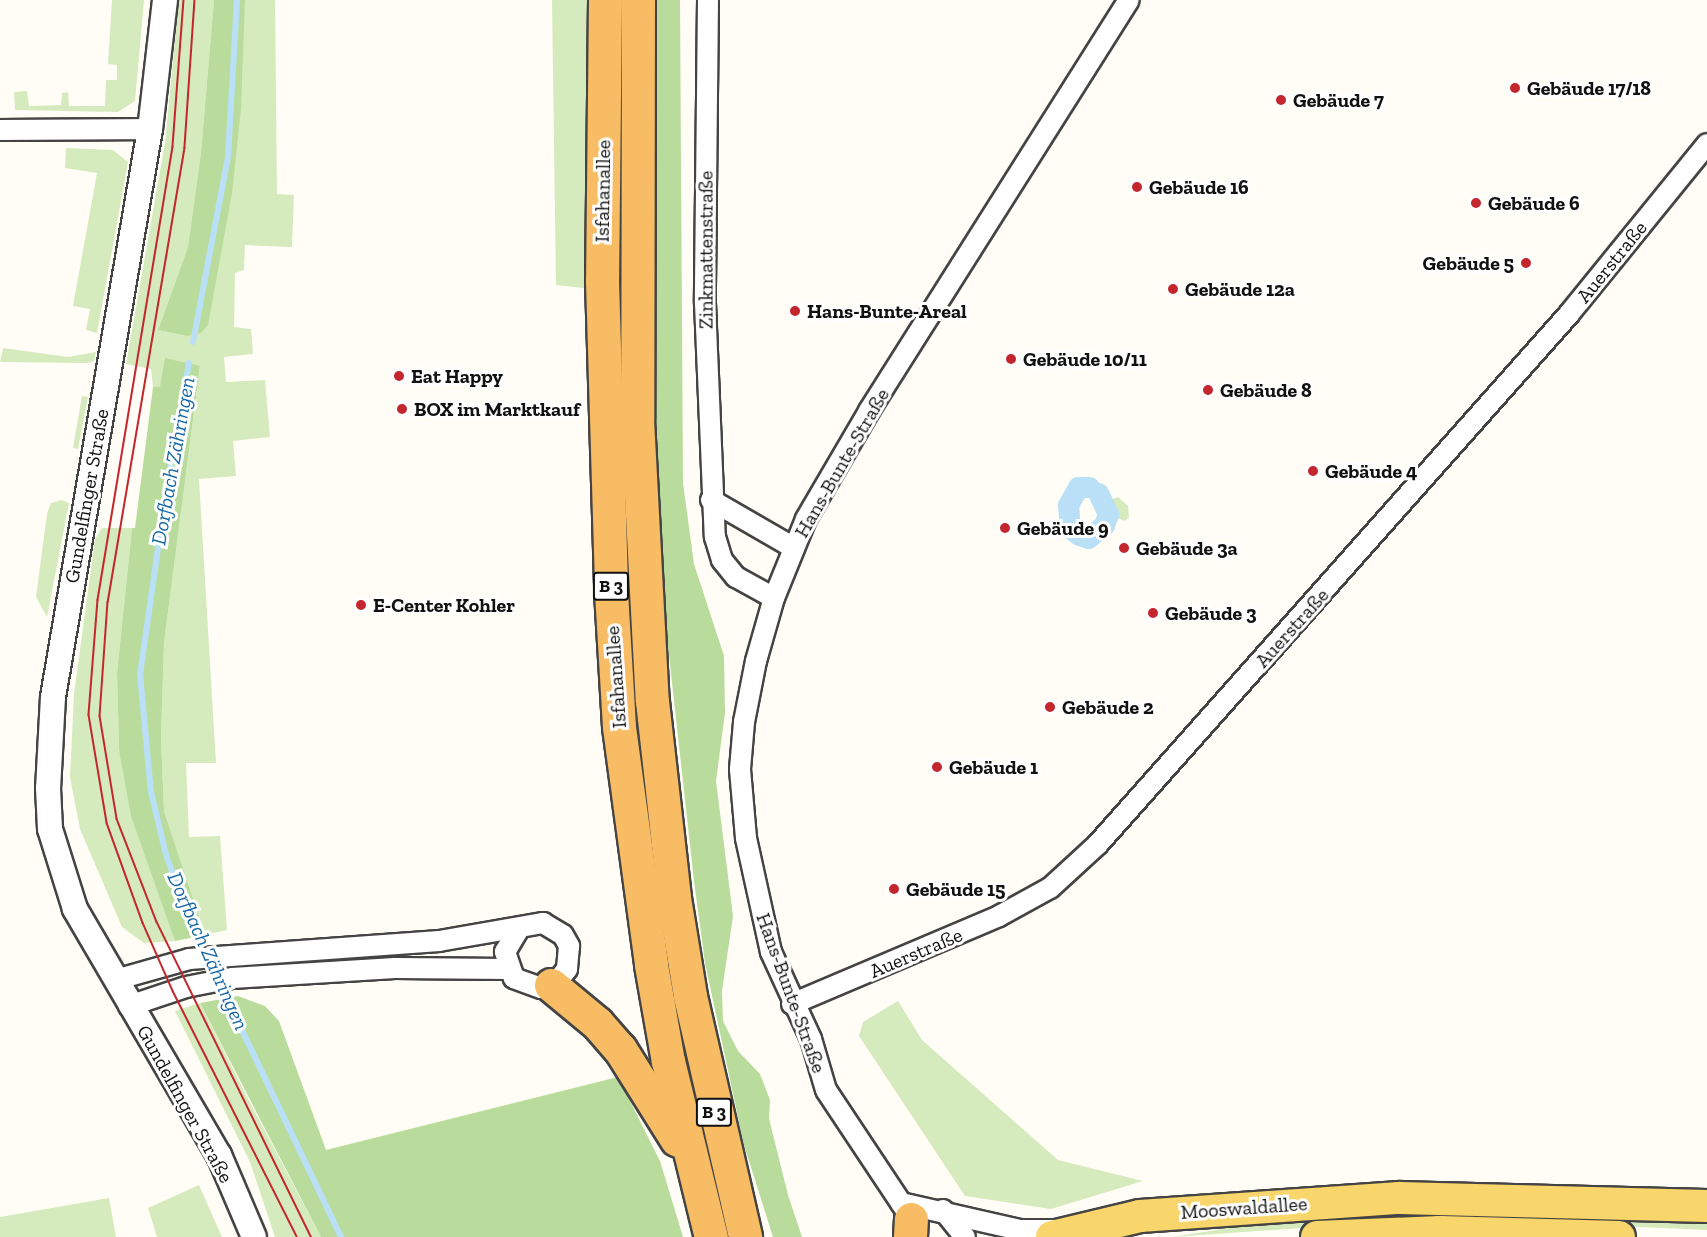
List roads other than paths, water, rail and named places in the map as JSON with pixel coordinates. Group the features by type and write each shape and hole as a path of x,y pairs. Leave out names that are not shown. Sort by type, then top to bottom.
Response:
{"highway":[{"name":"Isfahanallee","path":"605,0 602,281 619,727 651,965 692,1165 711,1237"},
{"name":"Isfahanallee","path":"638,0 637,419 652,701 673,887 690,996 746,1233"},
{"path":"550,985 597,1023 621,1049 692,1165"}],"main road":[{"name":"Mooswaldallee","path":"1061,1234 1140,1216 1227,1208 1439,1198 1707,1206"},
{"name":"Mooswaldallee","path":"1317,1237 1440,1234 1620,1237"}],"street":[{"name":"Gundelfinger Straße","path":"165,0 150,129 55,687 48,788 56,855 75,909 129,1006 219,1155 254,1237"},
{"name":"Zinkmattenstraße","path":"708,0 705,303 711,500 722,560 736,577 774,598"},
{"name":"Hans-Bunte-Straße","path":"1061,1234 1020,1230 943,1210 911,1224 826,1090 811,1039 792,1004 761,922 746,838 740,769 756,661 774,598 794,548 865,419 1129,0"},
{"path":"0,130 150,129"},
{"name":"Auerstraße","path":"792,1004 999,916 1050,888 1098,844 1569,314 1707,144"},
{"path":"711,500 794,548"},
{"path":"115,980 189,959 377,947 518,930 543,923 563,935 569,946 567,969 550,985 531,987 514,978 508,969 505,952 518,930"},
{"name":"Gundelfinger Straße","path":"129,1006 199,984 232,978 395,968 508,969"},
{"path":"1439,1198 1440,1234"},
{"path":"943,1210 965,1237"}],"waterway":[{"name":"Dorfbach Zähringen","path":"193,342 228,156 237,0"},
{"name":"Dorfbach Zähringen","path":"189,363 166,492 140,674 151,792 166,855 193,928 341,1237"},
{"path":"1089,487 1078,487 1068,505 1070,528 1079,535 1088,538 1104,525 1108,514 1098,493"}],"tram line":[{"path":"184,0 173,147 98,600 89,715 107,823 143,923 173,991 297,1237"},
{"path":"195,0 185,148 108,602 100,716 117,819 157,922 311,1237"}],"place":[{"name":"Gebäude 17/18","path":"1515,88"},
{"name":"Gebäude 7","path":"1281,100"},
{"name":"Gebäude 16","path":"1137,187"},
{"name":"Gebäude 6","path":"1476,203"},
{"name":"Gebäude 5","path":"1526,263"},
{"name":"Gebäude 12a","path":"1173,289"},
{"name":"Hans-Bunte-Areal","path":"795,311"},
{"name":"Gebäude 10/11","path":"1011,359"},
{"name":"Eat Happy","path":"399,376"},
{"name":"Gebäude 8","path":"1208,390"},
{"name":"BOX im Marktkauf","path":"402,409"},
{"name":"Gebäude 4","path":"1313,471"},
{"name":"Gebäude 9","path":"1005,528"},
{"name":"Gebäude 3a","path":"1124,548"},
{"name":"E-Center Kohler","path":"361,605"},
{"name":"Gebäude 3","path":"1153,613"},
{"name":"Gebäude 2","path":"1050,707"},
{"name":"Gebäude 1","path":"937,767"},
{"name":"Gebäude 15","path":"894,889"}]}
